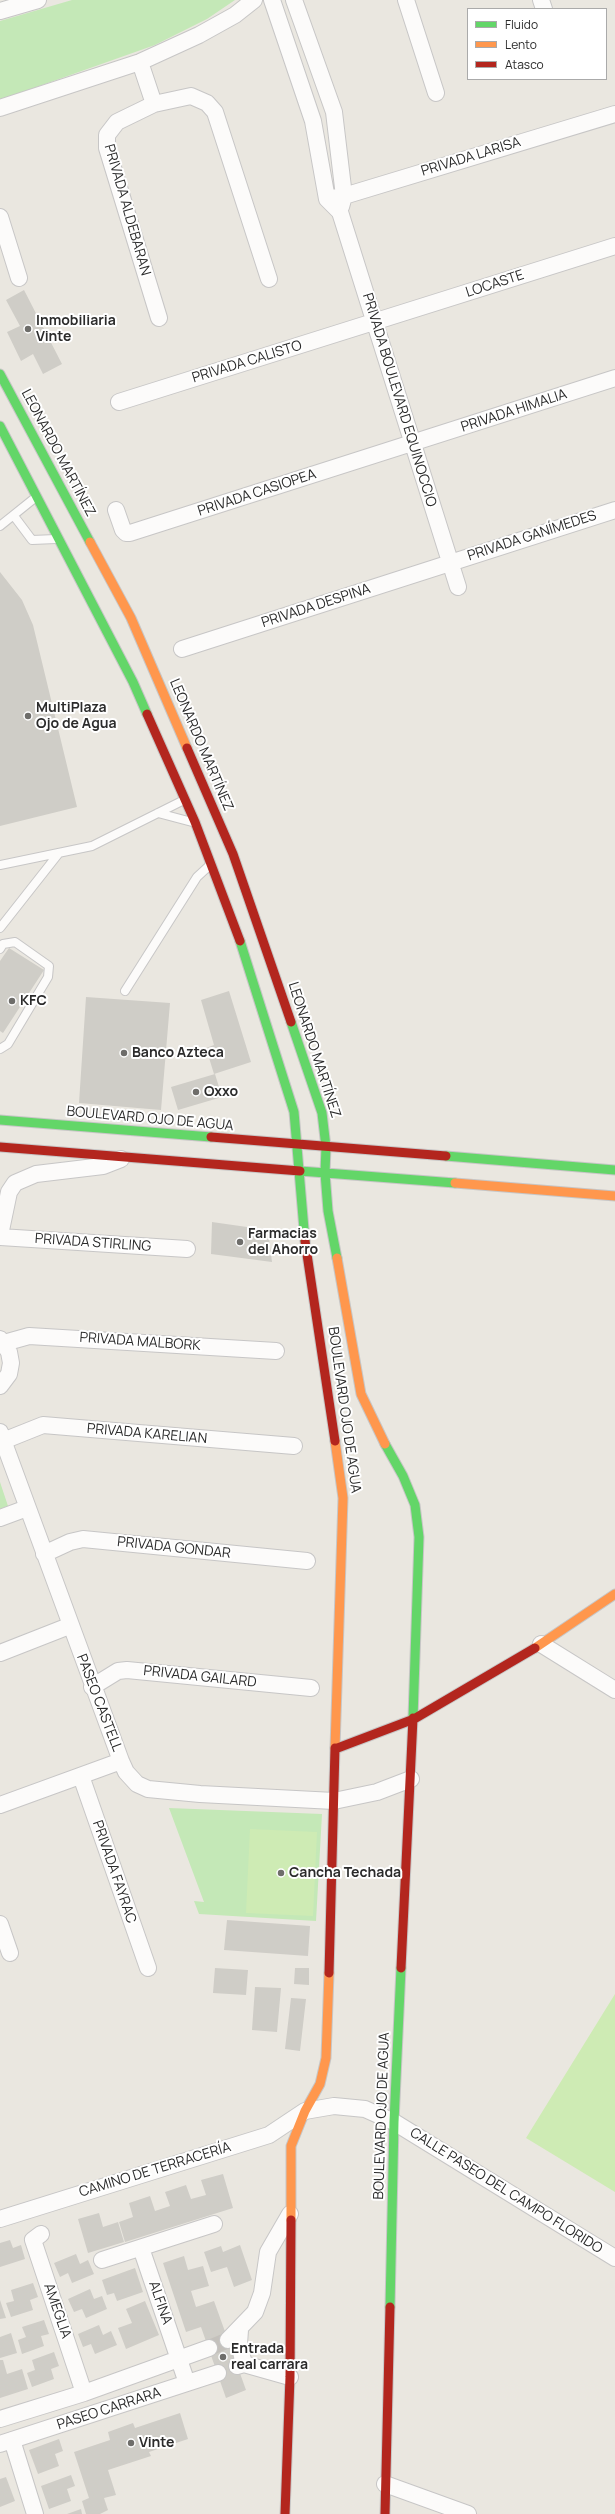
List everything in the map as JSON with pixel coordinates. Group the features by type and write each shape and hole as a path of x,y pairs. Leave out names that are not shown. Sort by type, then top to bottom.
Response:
{"street":[{"path":"0,108 140,62 199,35 235,15 254,0"},
{"path":"272,0 313,121 327,199"},
{"path":"294,0 334,112 344,196 340,212"},
{"path":"406,0 436,93"},
{"path":"0,11 34,1"},
{"path":"140,62 154,104"},
{"name":"PRIVADA ALDEBARAN","path":"159,318 107,148 107,135 117,122 154,104 191,96 207,103 215,112 269,279"},
{"name":"PRIVADA LARISA","path":"327,199 344,196 615,114"},
{"name":"PRIVADA BOULEVARD EQUINOCCIO","path":"327,199 340,212 458,587"},
{"path":"0,217 6,260 19,278"},
{"name":"LOCASTE","path":"374,322 615,246"},
{"name":"PRIVADA CALISTO","path":"119,402 374,322"},
{"name":"LEONARDO MARTÍNEZ","path":"0,374 36,496 133,682 195,822 233,920 289,1097 298,1145"},
{"name":"PRIVADA HIMALIA","path":"413,444 615,378"},
{"name":"LEONARDO MARTÍNEZ","path":"0,426 21,441 131,618 221,825 254,911 322,1113 326,1147"},
{"name":"PRIVADA CASIOPEA","path":"116,510 123,530 126,533 130,533 413,444"},
{"name":"PRIVADA GANÍMEDES","path":"450,563 615,510"},
{"name":"PRIVADA DESPINA","path":"182,649 450,563"},
{"path":"195,765 185,800 203,811 221,825"},
{"name":"BOULEVARD OJO DE AGUA","path":"0,1120 615,1170"},
{"name":"BOULEVARD OJO DE AGUA","path":"285,2514 290,2377 291,2146 305,2111 320,2084 326,2058 343,1498 301,1214 298,1145"},
{"path":"0,1147 131,1156 298,1172 615,1196"},
{"name":"BOULEVARD OJO DE AGUA","path":"326,1147 325,1173 328,1211 361,1394 368,1412 403,1476 415,1505 418,1537 414,1719 394,2122 386,2484 384,2514"},
{"path":"0,1236 9,1192 15,1183 36,1174 103,1166 131,1156"},
{"name":"PRIVADA STIRLING","path":"0,1236 187,1249"},
{"name":"PRIVADA MALBORK","path":"2,1341 29,1336 276,1351"},
{"path":"0,1386 9,1374 11,1363 10,1352 2,1341"},
{"name":"PRIVADA KARELIAN","path":"2,1437 43,1426 294,1446"},
{"name":"PASEO CASTELL","path":"2,1437 92,1687 126,1772 137,1784 148,1789 334,1802 377,1792 410,1779"},
{"path":"0,1518 27,1508"},
{"name":"PRIVADA GONDAR","path":"44,1554 70,1542 83,1539 307,1561"},
{"path":"335,1749 414,1719 541,1644 615,1594"},
{"path":"0,1654 70,1626"},
{"path":"541,1644 615,1690"},
{"name":"PRIVADA GAILARD","path":"92,1687 118,1671 128,1670 311,1688"},
{"path":"0,1805 121,1761"},
{"name":"PRIVADA FAYRAC","path":"81,1776 148,1968"},
{"path":"0,1924 10,1953"},
{"name":"CALLE PASEO DEL CAMPO FLORIDO","path":"305,2111 334,2106 365,2109 394,2122 615,2258"},
{"name":"CAMINO DE TERRACERÍA","path":"0,2219 269,2135 305,2111"},
{"path":"228,2340 240,2330 255,2312 262,2293 268,2252 290,2214"},
{"path":"102,2260 214,2224"},
{"name":"AMEGLIA","path":"41,2234 34,2236 33,2240 84,2393"},
{"name":"ALFINA","path":"141,2248 187,2383"},
{"path":"240,2330 238,2344 241,2365 290,2377"},
{"name":"PASEO CARRARA","path":"0,2419 84,2393 209,2348"},
{"name":"PASEO CARRARA","path":"6,2442 218,2373"},
{"path":"6,2442 35,2514"},
{"path":"386,2484 468,2514"}],"lane":[{"path":"0,450 21,441"},
{"path":"0,526 14,516 36,496"},
{"path":"14,516 32,540 59,539"},
{"path":"0,865 92,846 185,800"},
{"path":"158,813 195,822"},
{"path":"0,928 59,853"},
{"path":"124,991 197,877 211,864"},
{"path":"0,949 3,944 15,942 50,966 48,977 8,1044 0,1049"}],"green space":[{"path":"72,0 235,0 207,19 155,45 0,100 0,21"},
{"path":"0,1482 8,1506 0,1509"},
{"path":"169,1808 322,1814 316,1921 199,1914 194,1901 204,1902"},
{"name":"Cancha Techada","path":"250,1829 317,1832 313,1916 246,1913"},
{"path":"615,1994 615,2192 526,2138"}],"building":[{"name":"Inmobiliaria Vinte","path":"24,290 62,364 43,374 33,354 21,361 7,332 20,326 6,300"},
{"name":"MultiPlaza Ojo de Agua","path":"0,572 22,600 33,625 77,807 0,826"},
{"name":"KFC","path":"9,948 44,970 3,1033 0,1031 0,961"},
{"path":"229,991 251,1062 214,1074 206,1048 214,1045 201,1000"},
{"name":"Banco Azteca","path":"86,997 170,1003 161,1110 79,1103"},
{"name":"Oxxo","path":"215,1074 222,1097 178,1110 171,1087"},
{"name":"Farmacias del Ahorro","path":"212,1222 268,1230 272,1262 211,1254"},
{"path":"227,1920 310,1926 308,1956 224,1950"},
{"path":"215,1968 248,1970 246,1995 213,1993"},
{"path":"295,1968 309,1968 309,1985 294,1984"},
{"path":"255,1987 281,1988 277,2032 252,2030"},
{"path":"291,1998 306,1999 300,2051 285,2049"},
{"path":"223,2174 233,2208 125,2242 119,2222 133,2217 129,2203 150,2196 155,2211 170,2206 165,2192 186,2185 191,2199 206,2195 201,2180"},
{"path":"99,2213 103,2227 118,2222 124,2242 88,2253 78,2219"},
{"path":"10,2240 13,2248 21,2245 25,2259 0,2267 0,2243"},
{"path":"240,2245 252,2280 234,2287 227,2267 211,2272 204,2252 221,2246 223,2252"},
{"path":"76,2254 80,2264 88,2260 94,2274 72,2283 68,2273 60,2277 54,2263"},
{"path":"184,2256 188,2270 203,2266 209,2286 191,2291 196,2307 214,2301 246,2390 226,2398 201,2327 186,2332 163,2263"},
{"path":"135,2268 143,2292 117,2301 114,2293 107,2295 102,2280"},
{"path":"33,2283 38,2297 30,2300 33,2310 11,2317 6,2303 14,2301 11,2290"},
{"path":"90,2289 94,2299 102,2296 107,2309 86,2318 82,2309 74,2312 68,2299"},
{"path":"0,2300 6,2318 0,2319"},
{"path":"145,2301 159,2335 126,2349 118,2328 132,2323 126,2309"},
{"path":"44,2320 49,2334 41,2336 44,2346 22,2354 18,2340 26,2337 22,2327"},
{"path":"99,2325 103,2335 111,2331 117,2345 95,2354 91,2344 83,2347 78,2334"},
{"path":"11,2333 17,2353 0,2358 0,2337"},
{"path":"54,2352 59,2366 51,2369 54,2379 32,2387 27,2373 35,2370 32,2360"},
{"path":"0,2360 3,2360 7,2374 22,2369 28,2389 0,2398"},
{"path":"180,2413 188,2439 149,2452 151,2456 108,2470 116,2495 104,2498 108,2510 100,2514 86,2514 82,2501 89,2498 74,2452 110,2440 108,2432 133,2423 135,2428"},
{"path":"59,2439 63,2451 55,2454 59,2466 38,2474 29,2450"},
{"path":"71,2475 75,2486 67,2489 71,2501 49,2509 41,2486"},
{"path":"6,2477 15,2501 0,2507 0,2479"},
{"path":"81,2509 82,2514 67,2514"}],"tunnel":[{"path":"209,2348 228,2340"}],"traffic: fast":[{"path":"0,374 90,542"},
{"path":"0,426 133,682 147,714"},
{"path":"240,941 294,1112 305,1241"},
{"path":"291,1022 322,1113 326,1147 325,1173 328,1211 337,1258"},
{"path":"0,1120 211,1137"},
{"path":"446,1156 615,1170"},
{"path":"300,1171 455,1183"},
{"path":"385,1444 403,1476 415,1505 419,1537 413,1718"},
{"path":"390,2307 394,2122 401,1968"}],"traffic: slow":[{"path":"90,542 131,618 187,748"},
{"path":"455,1183 615,1196"},
{"path":"337,1258 361,1394 385,1444"},
{"path":"335,1441 343,1498 335,1748"},
{"path":"535,1648 615,1594"},
{"path":"291,2220 291,2146 305,2111 320,2084 326,2058 329,1973"}],"traffic: jam":[{"path":"147,714 195,822 240,941"},
{"path":"187,748 233,854 291,1022"},
{"path":"211,1137 446,1156"},
{"path":"0,1147 300,1171"},
{"path":"305,1241 335,1441"},
{"path":"335,1749 414,1719 535,1648"},
{"path":"401,1968 413,1718"},
{"path":"329,1973 335,1748"},
{"path":"285,2514 290,2377 291,2220"},
{"path":"385,2514 390,2307"}],"place":[{"name":"Inmobiliaria Vinte","path":"28,329"},
{"name":"MultiPlaza Ojo de Agua","path":"28,716"},
{"name":"KFC","path":"12,1001"},
{"name":"Banco Azteca","path":"124,1053"},
{"name":"Oxxo","path":"196,1092"},
{"name":"Farmacias del Ahorro","path":"240,1242"},
{"name":"Cancha Techada","path":"281,1873"},
{"name":"Entrada real carrara","path":"223,2357"},
{"name":"Vinte","path":"131,2443"}]}
